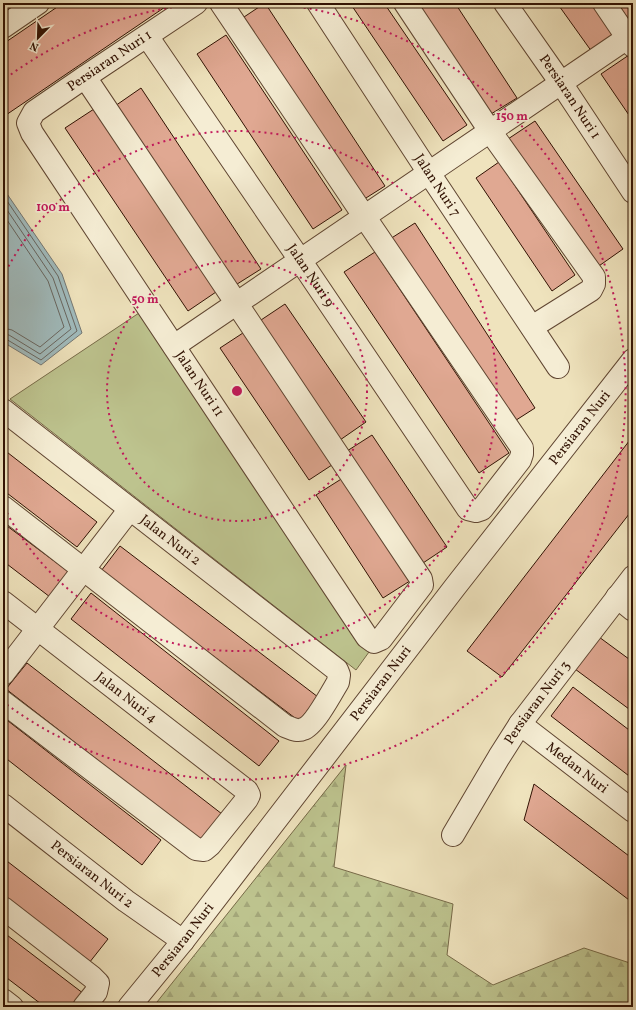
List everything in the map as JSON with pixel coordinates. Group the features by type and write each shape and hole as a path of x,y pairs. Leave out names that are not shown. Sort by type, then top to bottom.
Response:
{"street":[{"path":"3,27 38,3"},
{"name":"Persiaran Nuri 1","path":"28,123 34,112 196,3"},
{"path":"221,3 364,216"},
{"name":"Jalan Nuri 7","path":"318,3 558,367"},
{"path":"405,3 490,131 594,277 594,284 591,290 532,327"},
{"name":"Persiaran Nuri 1","path":"505,3 561,83 633,192"},
{"path":"174,346 561,83 631,39 604,3"},
{"name":"Jalan Nuri 9","path":"147,36 468,509 476,512 482,509 520,460 522,448 364,216"},
{"path":"85,77 237,303"},
{"name":"Jalan Nuri 11","path":"28,123 32,133 367,637 374,642 381,639 422,585 421,579 237,303"},
{"name":"Persiaran Nuri","path":"129,1007 183,941 460,581 633,360"},
{"name":"Jalan Nuri 2","path":"3,410 337,670 340,676 338,682 312,723 304,729 296,730 285,726 84,570"},
{"path":"3,507 84,570"},
{"path":"3,674 130,509"},
{"name":"Persiaran Nuri 3","path":"453,835 520,724 625,604 633,577"},
{"name":"Jalan Nuri 4","path":"3,602 241,786 249,795 210,845 204,850 196,849 3,702"},
{"name":"Medan Nuri","path":"520,724 633,811"},
{"name":"Persiaran Nuri 2","path":"3,805 126,901 183,941"},
{"path":"3,908 98,983 96,992 84,1007"},
{"path":"3,1000 12,1007"}],"green space":[{"path":"139,313 369,652 356,670 10,399"},
{"path":"346,765 334,867 453,904 447,955 493,985 584,948 633,964 633,1007 153,1007"}],"water":[{"path":"3,188 62,274 82,333 41,365 3,342"}],"building":[{"path":"63,3 171,3 3,117 3,44"},
{"path":"265,3 385,186 358,203 238,21"},
{"path":"350,3 384,3 467,125 443,141"},
{"path":"418,3 455,3 517,98 491,114"},
{"path":"557,3 593,3 616,36 592,52"},
{"path":"617,3 633,3 632,24"},
{"path":"226,35 342,210 313,229 197,54"},
{"path":"629,55 633,62 633,121 601,74"},
{"path":"141,88 261,269 234,286 115,106"},
{"path":"94,109 216,292 188,311 65,128"},
{"path":"535,121 623,249 596,268 508,139"},
{"path":"499,162 575,275 552,291 476,178"},
{"path":"415,223 535,408 510,424 390,239"},
{"path":"375,252 509,453 479,473 344,272"},
{"path":"285,304 366,422 340,440 258,322"},
{"path":"246,331 335,463 309,480 220,348"},
{"path":"372,435 447,547 423,563 347,451"},
{"path":"633,436 633,509 502,677 467,651"},
{"path":"3,449 97,522 77,547 3,490"},
{"path":"346,476 413,579 383,598 316,495"},
{"path":"3,523 69,572 50,597 3,561"},
{"path":"120,546 318,697 299,721 101,571"},
{"path":"91,593 279,741 259,766 71,619"},
{"path":"599,637 633,662 633,712 575,669"},
{"path":"27,663 222,814 202,841 6,689"},
{"path":"573,687 633,733 633,779 551,716"},
{"path":"3,717 161,840 142,865 3,756"},
{"path":"534,784 633,859 633,903 524,820"},
{"path":"3,858 108,939 89,963 3,897"},
{"path":"3,932 88,997 80,1007 45,1007 3,975"}]}
